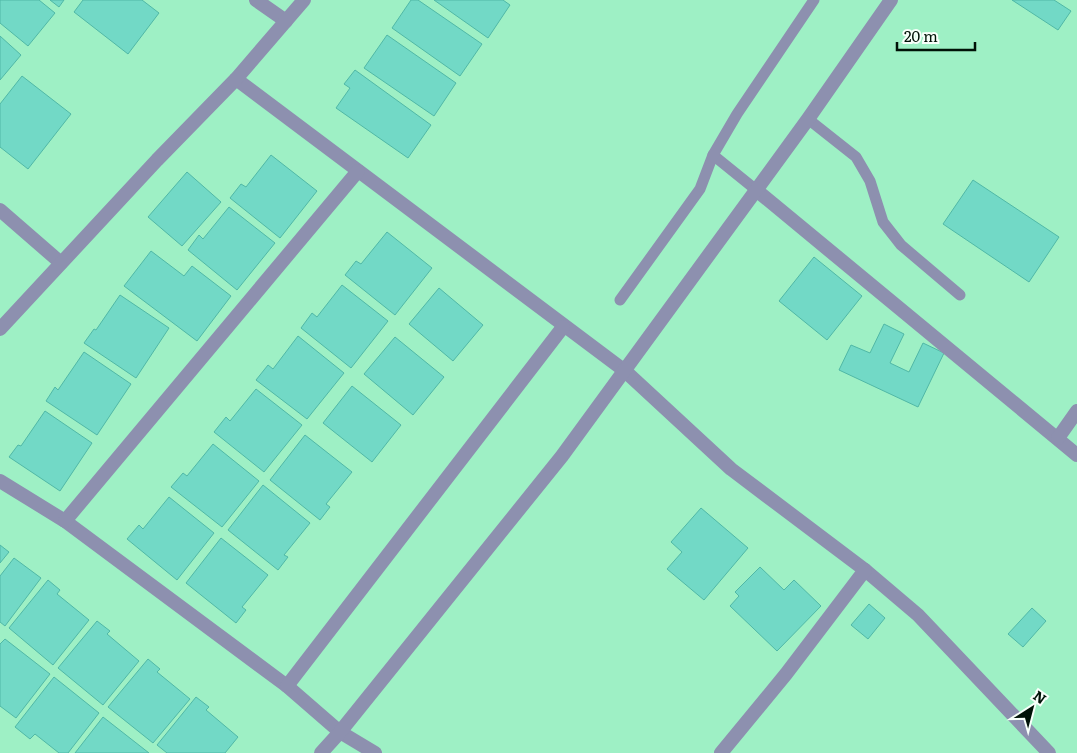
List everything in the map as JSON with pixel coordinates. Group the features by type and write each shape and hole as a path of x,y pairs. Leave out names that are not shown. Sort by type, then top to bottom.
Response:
{"street":[{"path":"256,0 286,21"},
{"path":"0,329 236,79 304,0"},
{"path":"321,753 340,732 562,456 625,371 754,189 808,119 891,0"},
{"path":"236,79 563,327 625,371 731,469 865,570 918,615 1049,753"},
{"path":"65,520 358,171"},
{"path":"754,189 1077,455"},
{"path":"0,210 61,263"},
{"path":"287,686 563,327"},
{"path":"1058,438 1077,412"},
{"path":"0,481 65,520 287,686 340,732 375,753"},
{"path":"721,753 786,674 865,570"}],"lane":[{"path":"620,300 700,189 714,155 737,114 814,0"},
{"path":"808,119 856,157 870,181 883,222 901,245 960,295"},
{"path":"714,155 754,189"}],"building":[{"path":"0,0 39,0 55,13 28,46 0,23"},
{"path":"50,0 64,0 59,7"},
{"path":"83,0 142,0 159,13 128,54 74,12"},
{"path":"411,0 418,0 482,44 460,76 392,28"},
{"path":"434,0 503,0 510,5 488,38"},
{"path":"1012,0 1054,0 1071,11 1058,30"},
{"path":"387,35 456,83 434,116 364,68"},
{"path":"0,36 21,55 0,80"},
{"path":"355,70 431,125 408,158 336,108 350,88 344,84"},
{"path":"22,76 71,114 28,169 0,147 0,104"},
{"path":"271,155 317,191 280,238 230,198 241,184 246,187"},
{"path":"187,172 221,202 182,246 148,217"},
{"path":"973,180 1059,237 1029,282 943,224"},
{"path":"229,207 275,243 237,290 188,250 199,235 203,239"},
{"path":"387,232 432,268 395,315 345,275 356,261 361,264"},
{"path":"151,251 184,276 192,266 231,296 197,341 124,286"},
{"path":"814,257 862,296 827,340 779,301"},
{"path":"342,285 388,321 351,368 301,328 312,313 317,317"},
{"path":"439,288 483,325 453,361 409,324"},
{"path":"120,295 169,328 136,378 84,343 94,329 96,330"},
{"path":"884,324 904,334 890,363 909,372 923,343 944,353 918,407 839,370 851,345 870,353"},
{"path":"298,336 344,373 307,419 256,380 268,365 273,369"},
{"path":"395,337 444,377 413,415 364,374"},
{"path":"84,352 131,384 97,435 46,401 55,387 58,390"},
{"path":"352,386 401,425 372,462 323,423"},
{"path":"256,389 302,425 264,472 214,432 226,417 230,421"},
{"path":"45,411 92,443 60,491 9,457 18,445 21,446"},
{"path":"305,435 352,472 326,504 330,507 320,520 270,480"},
{"path":"213,444 259,481 222,527 171,487 183,473 187,476"},
{"path":"263,485 310,523 284,555 288,557 278,570 228,530"},
{"path":"169,497 214,533 177,580 127,539 139,525 143,529"},
{"path":"701,508 748,548 704,600 667,569 682,552 671,542"},
{"path":"221,538 268,575 242,607 246,610 236,623 186,583"},
{"path":"0,545 9,552 0,563"},
{"path":"14,558 41,578 5,626 0,622 0,576"},
{"path":"760,567 784,590 794,580 821,606 777,651 730,606 739,596 735,592"},
{"path":"48,580 60,590 57,594 89,620 53,665 9,628"},
{"path":"869,604 885,618 868,639 851,625"},
{"path":"1032,608 1046,621 1023,647 1008,634"},
{"path":"97,621 110,631 107,634 139,661 103,705 58,668"},
{"path":"5,639 50,674 16,718 0,706 0,644"},
{"path":"148,659 160,669 157,672 190,699 153,743 108,707"},
{"path":"54,677 99,713 68,753 59,753 35,734 30,739 15,727"},
{"path":"196,697 209,707 206,710 238,737 225,753 167,753 157,745"},
{"path":"103,717 149,753 75,753"}]}
